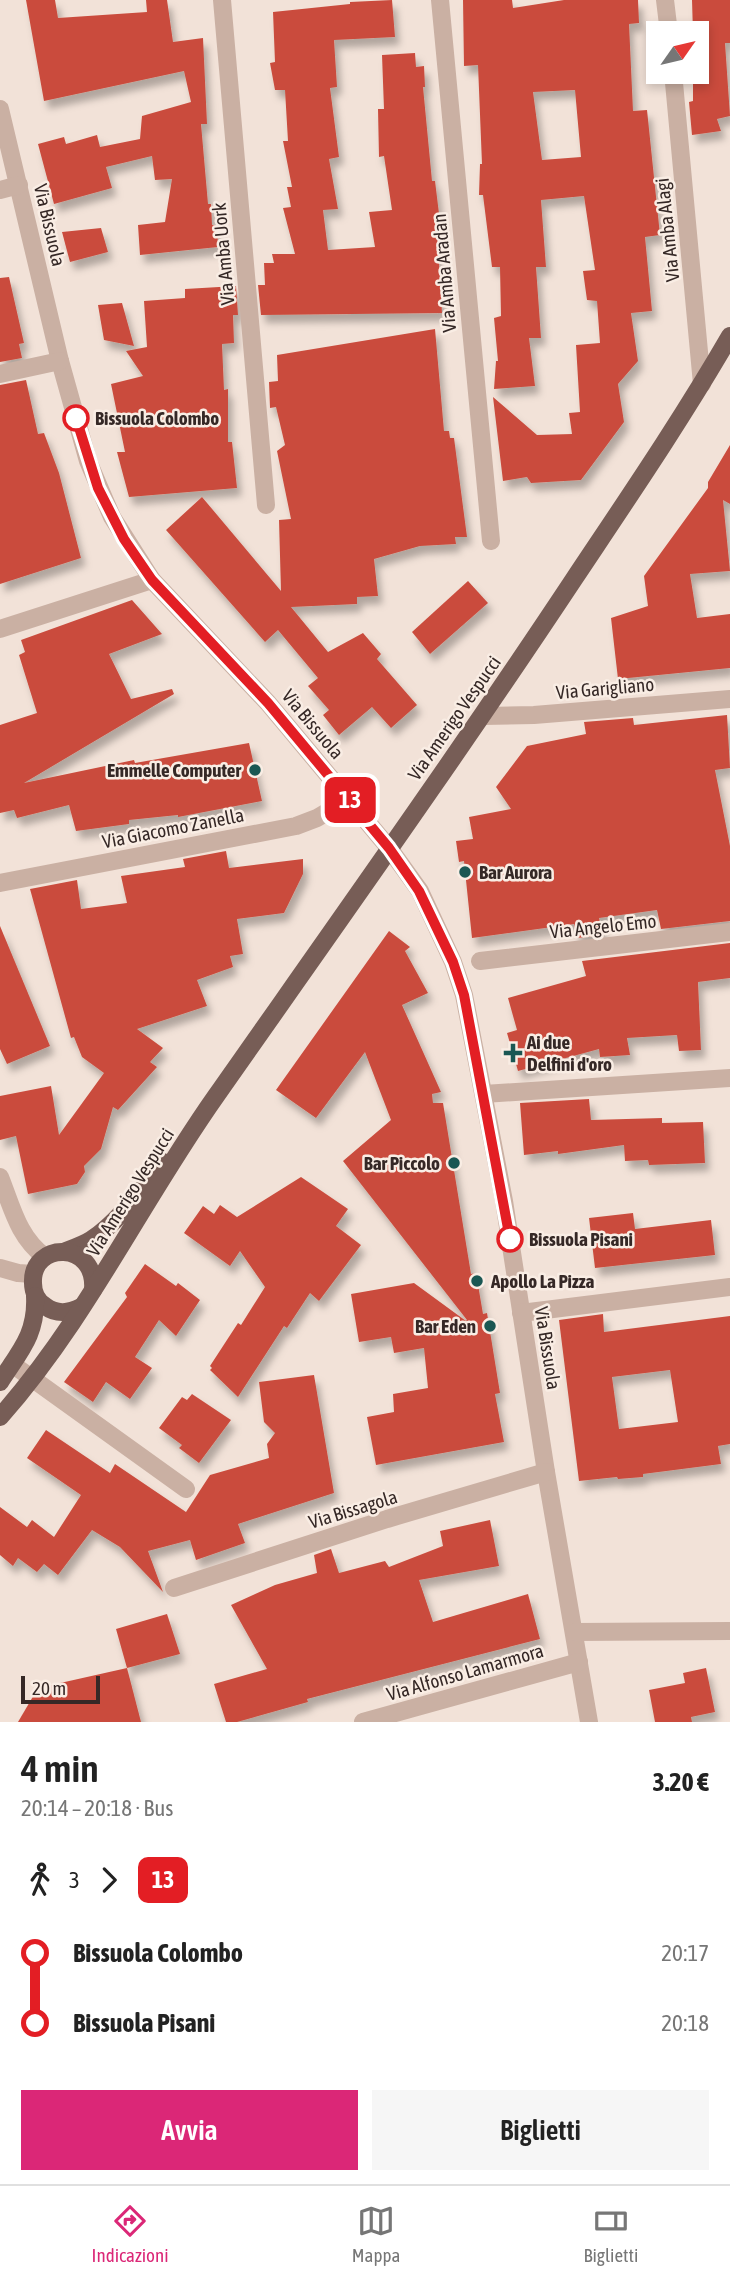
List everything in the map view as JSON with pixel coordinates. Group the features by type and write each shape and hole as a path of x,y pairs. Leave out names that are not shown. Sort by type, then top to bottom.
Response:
{"main road":[{"name":"Via Amerigo Vespucci","path":"0,1417 33,1380 81,1307 89,1300 201,1117 483,716 652,464 730,336"},
{"name":"Via Amerigo Vespucci","path":"45,1257 89,1241 116,1219 201,1117"},
{"name":"Via Amerigo Vespucci","path":"66,1251 85,1260 91,1269 93,1290"},
{"path":"0,1382 29,1337 34,1324 33,1274 45,1257"},
{"path":"35,1296 51,1310 61,1313 81,1307"}],"street":[{"name":"Via Amba Uork","path":"222,0 266,505"},
{"name":"Via Amba Aradan","path":"440,0 491,541"},
{"path":"665,0 668,21"},
{"name":"Via Amba Alagi","path":"674,84 702,384"},
{"name":"Via Bissuola","path":"0,109 60,361 98,488 124,539 152,580 268,703 389,848 419,891 453,962 464,995 504,1201 589,1722"},
{"path":"0,190 19,185"},
{"path":"0,374 60,361"},
{"path":"0,629 152,580"},
{"name":"Via Garigliano","path":"483,716 534,715 730,699"},
{"name":"Via Giacomo Zanella","path":"0,883 296,826 317,818 349,799"},
{"name":"Via Angelo Emo","path":"480,961 730,932"},
{"path":"484,1094 730,1079"},
{"path":"0,1177 24,1237 45,1257"},
{"path":"0,1268 33,1274"},
{"path":"521,1313 730,1287"},
{"path":"12,1364 186,1489"},
{"name":"Via Bissagola","path":"174,1588 547,1472"},
{"path":"575,1632 730,1631"},
{"name":"Via Alfonso Lamarmora","path":"363,1722 579,1662"}],"building":[{"path":"26,0 55,0 58,18 147,12 146,0 167,0 173,42 203,38 207,124 201,124 208,204 211,204 212,225 217,226 218,247 140,255 138,225 165,222 172,179 155,180 152,156 106,167 112,188 54,204 38,144 64,137 66,144 97,135 100,147 140,139 142,116 191,102 184,71 44,101"},
{"path":"392,0 395,37 334,40 337,87 330,88 339,157 329,159 338,209 323,210 328,250 375,247 369,212 392,210 384,156 379,157 378,109 384,109 382,55 415,53 416,67 424,66 423,87 432,181 435,181 441,230 437,231 442,313 261,315 258,285 265,285 264,263 274,263 272,254 295,254 283,208 291,207 287,187 292,187 283,141 288,141 285,90 275,90 270,63 275,62 273,12 350,2"},
{"path":"463,0 512,0 513,8 564,0 638,0 639,23 629,24 633,111 647,110 660,235 645,237 652,311 631,313 638,361 618,384 624,422 581,480 531,483 527,477 503,481 493,397 537,435 572,434 569,413 580,412 576,345 600,343 597,301 587,300 583,271 595,270 584,196 541,200 546,267 536,267 541,338 529,338 535,386 494,389 498,361 494,318 501,316 500,267 492,267 483,195 479,195 482,164 478,65 464,66","holes":["575,90 581,157 542,160 533,92"]},
{"path":"692,0 730,0 730,43 725,43 730,116 717,119 721,131 692,135 689,102 693,101 693,84 709,84 709,21 693,21"},
{"path":"101,228 108,252 70,262 62,232"},
{"path":"9,277 24,343 19,344 22,358 0,362 0,278"},
{"path":"236,286 238,315 233,315 234,343 222,344 224,390 228,389 228,442 232,442 237,488 129,497 117,452 125,452 111,384 143,376 126,351 147,347 144,301 185,298 185,289"},
{"path":"122,303 134,346 104,340 98,305"},
{"path":"435,329 444,431 449,431 450,438 454,438 467,537 455,537 456,544 420,546 374,559 378,596 357,597 357,604 291,607 328,652 363,633 381,654 377,659 417,705 391,728 372,707 339,735 323,715 329,710 308,686 318,678 278,630 265,642 166,530 202,497 281,591 279,520 291,519 277,451 285,445 276,407 270,408 269,382 278,381 277,355"},
{"path":"26,380 38,434 44,433 59,473 81,558 0,584 0,385"},
{"path":"730,445 730,504 723,500 730,571 690,574 697,618 730,614 730,668 618,679 611,618 648,606 644,576 708,488 708,482"},
{"path":"468,581 488,603 430,654 412,632"},
{"path":"132,600 162,634 109,654 131,699 172,689 174,694 24,783 134,760 135,763 249,743 262,801 178,817 129,820 129,824 76,831 69,805 17,818 14,810 0,813 0,725 37,713 19,655 25,652 21,640"},
{"path":"727,715 730,768 715,770 730,846 730,921 661,929 657,910 599,918 603,935 577,938 574,924 472,938 464,861 459,862 456,841 473,839 469,817 511,809 496,787 527,746 586,734 584,722 633,718 634,725"},
{"path":"226,851 229,868 303,859 303,874 284,913 237,919 243,954 230,956 233,967 197,980 207,1006 137,1029 163,1048 150,1062 157,1067 118,1110 113,1107 101,1149 84,1166 85,1172 77,1184 28,1194 16,1136 0,1140 0,1096 51,1086 59,1135 104,1073 82,1057 74,1037 71,1038 30,889 77,880 81,909 127,903 121,876 185,867 183,859"},
{"path":"0,926 50,1046 7,1064 0,1049"},
{"path":"389,931 410,947 405,951 428,993 402,1005 441,1092 432,1094 433,1103 443,1103 471,1274 476,1273 483,1314 487,1313 500,1393 495,1394 504,1442 376,1465 367,1417 394,1412 393,1394 428,1388 424,1348 394,1353 391,1337 359,1342 351,1294 414,1283 467,1320 343,1161 391,1120 365,1052 316,1118 276,1090"},
{"path":"730,943 730,978 698,982 701,1050 679,1051 677,1035 627,1038 630,1055 600,1057 599,1049 518,1071 507,1033 517,1030 508,998 586,976 582,961"},
{"path":"589,1099 591,1120 662,1118 662,1123 703,1122 705,1163 649,1165 648,1160 625,1161 624,1145 558,1154 558,1151 524,1155 520,1103"},
{"path":"301,1177 348,1209 336,1226 361,1245 319,1301 310,1293 287,1328 284,1326 238,1397 210,1370 210,1366 265,1287 240,1251 230,1266 184,1233 203,1206 214,1214 220,1205 237,1217"},
{"path":"633,1213 635,1229 711,1220 715,1255 595,1268 589,1218"},
{"path":"145,1264 176,1286 178,1283 200,1300 176,1336 159,1320 135,1357 152,1368 130,1399 106,1382 93,1402 64,1382 127,1297 125,1293"},
{"path":"603,1314 604,1332 730,1316 730,1444 718,1446 721,1464 643,1474 643,1477 579,1481 559,1320","holes":["670,1370 678,1422 619,1429 612,1377"]},
{"path":"314,1375 334,1493 238,1524 245,1543 196,1560 190,1540 148,1551 163,1592 120,1547 92,1530 58,1575 44,1564 37,1572 18,1558 13,1566 0,1555 0,1507 27,1527 32,1520 54,1537 81,1495 27,1458 46,1430 110,1473 115,1464 186,1512 210,1475 269,1458 267,1444 275,1433 264,1422 259,1382"},
{"path":"192,1394 231,1420 199,1463 179,1448 182,1445 159,1428 182,1397 187,1400"},
{"path":"490,1520 499,1566 419,1580 433,1622 528,1594 540,1639 307,1699 308,1702 237,1722 226,1722 214,1684 267,1669 231,1605 275,1585 317,1573 314,1555 331,1549 339,1573 385,1561 389,1567 443,1546 440,1531"},
{"path":"167,1614 180,1654 127,1668 116,1629"},
{"path":"127,1668 141,1722 18,1722 38,1688"},
{"path":"706,1668 715,1712 691,1717 692,1722 655,1722 649,1690 685,1683 683,1673"}],"bus line":[{"name":"13","path":"76,418 98,488 124,539 152,580 268,703 389,848 419,891 453,962 464,995 510,1239"}],"place":[{"name":"Bissuola Colombo","path":"76,418"},
{"name":"Emmelle Computer","path":"255,770"},
{"name":"Bar Aurora","path":"465,872"},
{"name":"Ai due Delfini d'oro","path":"513,1053"},
{"name":"Bar Piccolo","path":"454,1163"},
{"name":"Bissuola Pisani","path":"510,1239"},
{"name":"Apollo La Pizza","path":"477,1281"},
{"name":"Bar Eden","path":"490,1326"}]}
